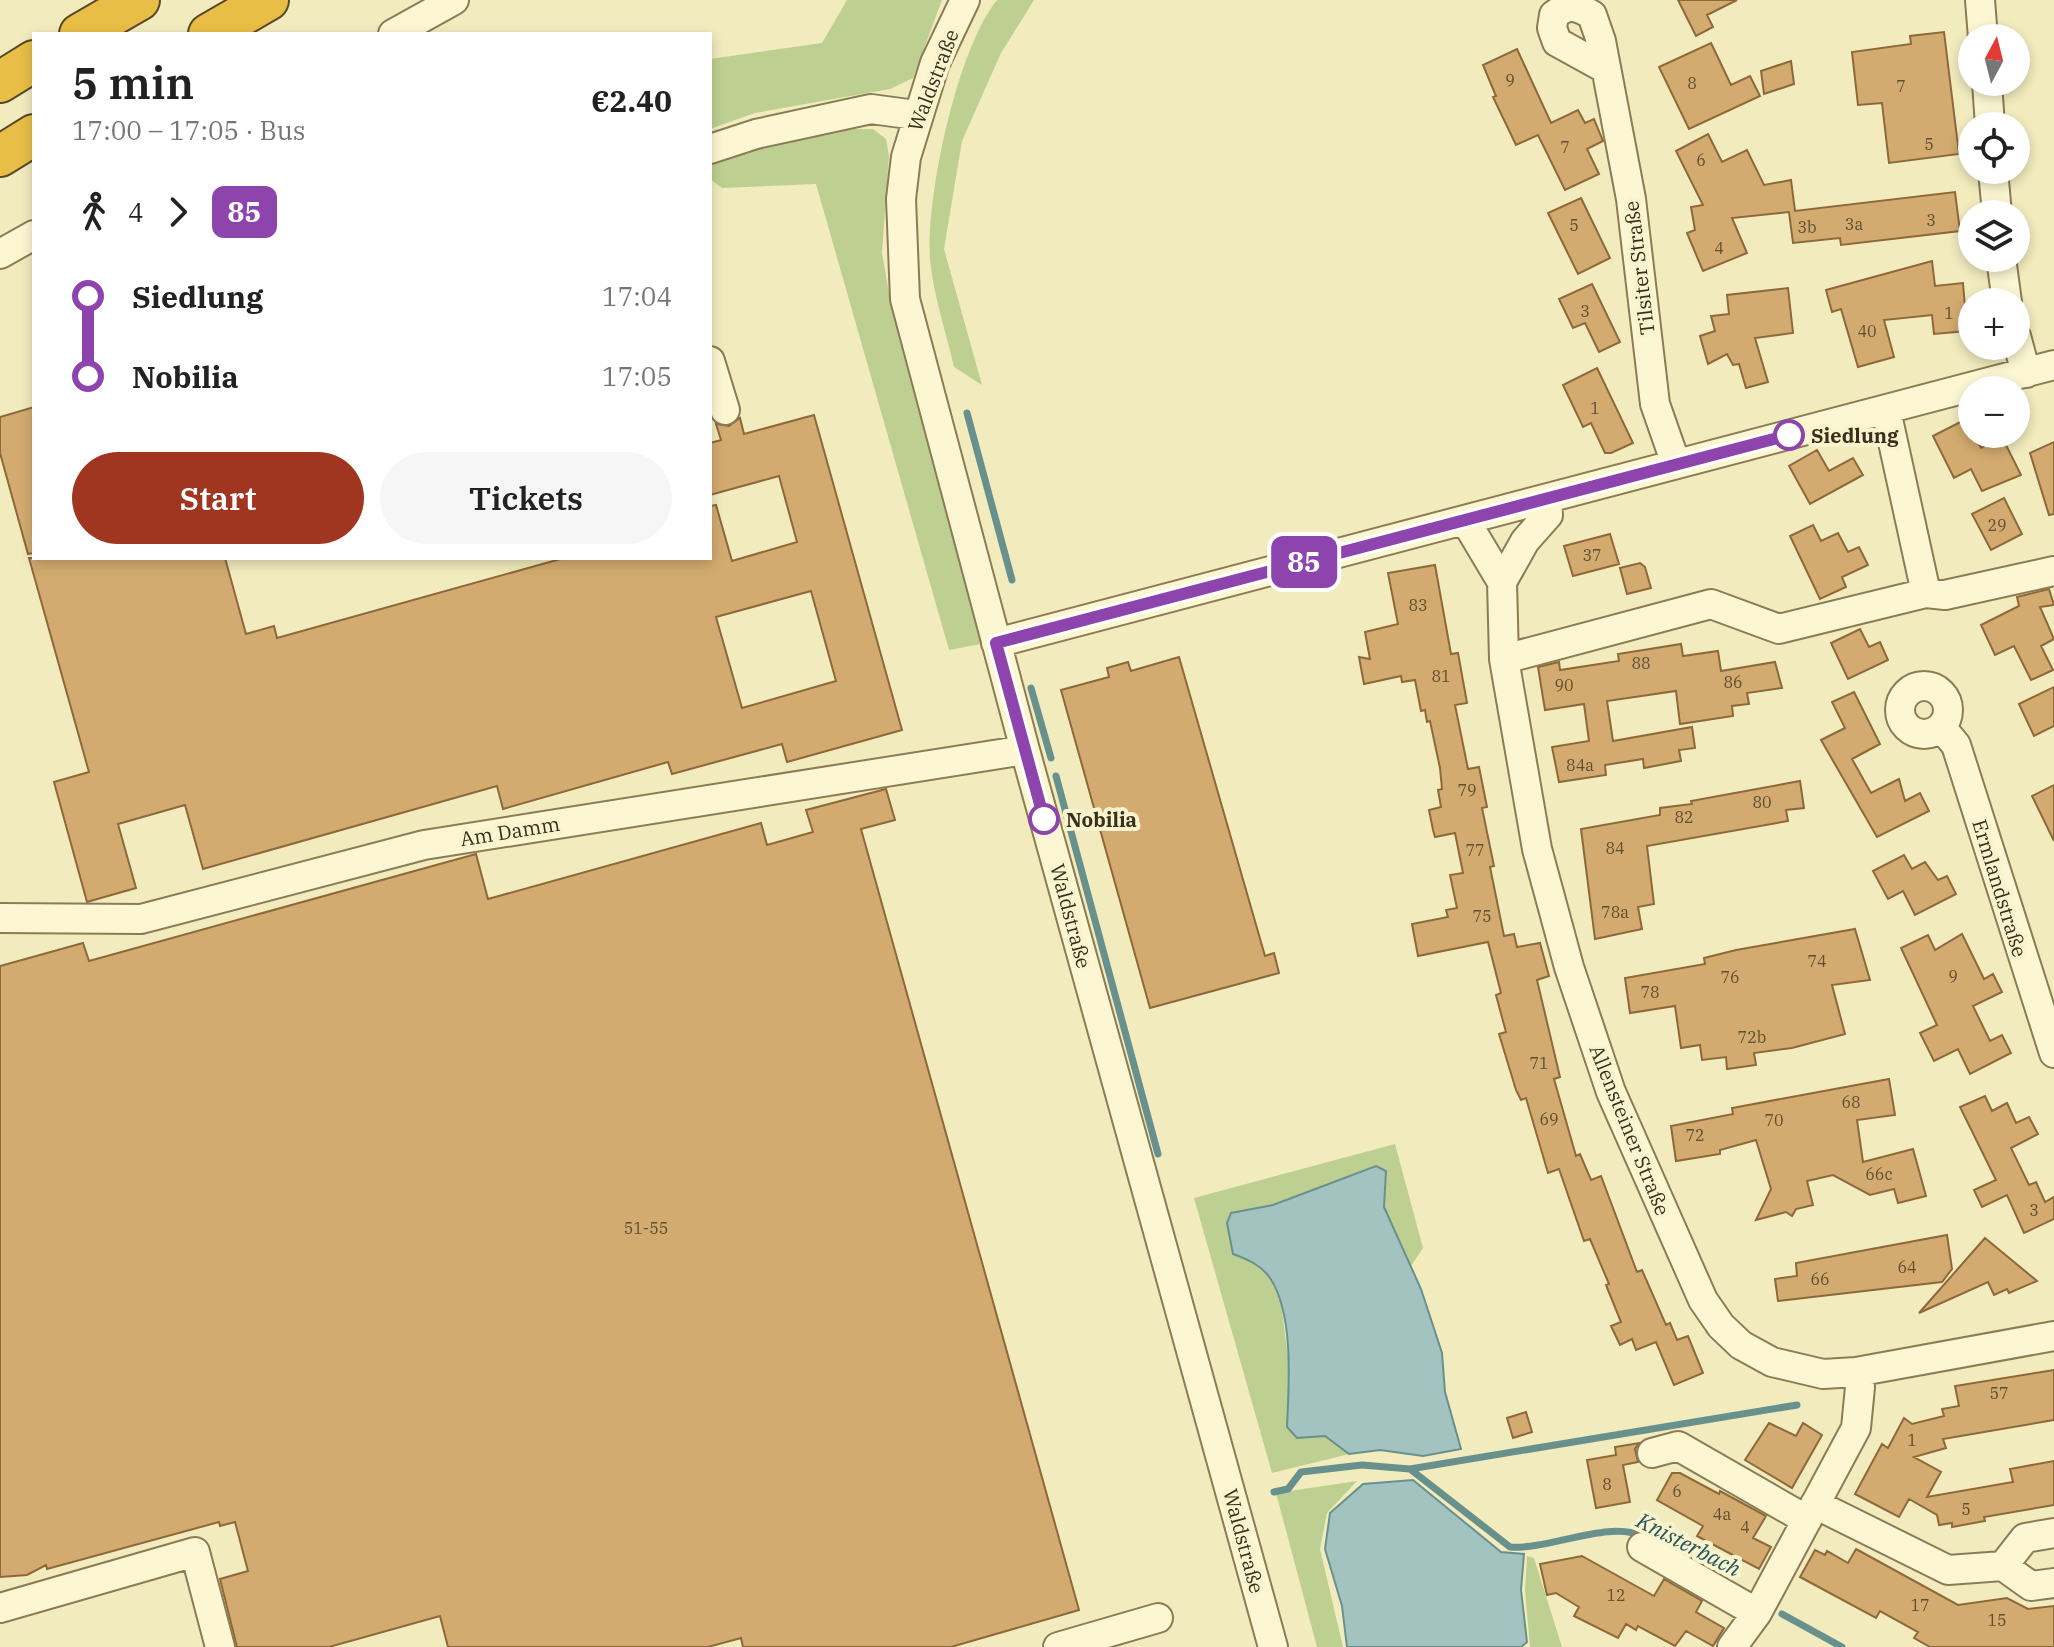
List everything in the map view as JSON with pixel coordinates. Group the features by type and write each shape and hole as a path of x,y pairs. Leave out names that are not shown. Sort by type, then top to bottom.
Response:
{"highway":[{"path":"83,32 139,0"},
{"path":"212,32 268,0"},
{"path":"0,82 32,62"},
{"path":"0,156 32,136"}],"street":[{"path":"397,32 454,0"},
{"name":"Waldstraße","path":"965,0 935,63 916,115 901,199 905,299 1025,750 1273,1647"},
{"path":"1980,0 1982,24"},
{"name":"Tilsiter Straße","path":"1546,8 1575,6 1592,15 1606,69 1631,199 1655,404 1676,464"},
{"path":"712,148 756,134 871,109 916,115"},
{"path":"0,254 32,236"},
{"path":"2022,360 2026,373"},
{"path":"996,643 2054,365"},
{"path":"712,368 725,410"},
{"path":"1886,410 1926,593"},
{"path":"1502,582 1525,541 1548,515 1547,499"},
{"name":"Allensteiner Straße","path":"1465,520 1502,582 1504,659 1537,849 1569,967 1611,1092 1703,1300 1741,1345 1772,1362 1823,1374 1856,1372 2054,1336"},
{"path":"1504,659 1711,604 1779,629 1926,593 1945,595 2054,571"},
{"name":"Ermlandstraße","path":"1941,727 1956,745 2054,1053"},
{"name":"Am Damm","path":"0,918 141,919 424,845 1025,750"},
{"path":"1732,1647 1757,1613 1856,1428 1860,1387 1856,1372"},
{"path":"1652,1453 1678,1446 1811,1512 1948,1570 2003,1566 2031,1586 2054,1583"},
{"path":"2003,1566 2025,1538 2054,1533"},
{"path":"1642,1547 1757,1613"},
{"path":"0,1608 195,1552 220,1647"},
{"path":"1058,1647 1158,1618"}],"green space":[{"path":"847,0 942,0 913,78 890,89 755,113 712,128 712,59 822,43"},
{"path":"997,0 1034,0 1001,53 962,141 944,249 982,385 954,367 934,286 930,232 939,162 957,87 982,23"},
{"path":"854,129 873,129 886,139 889,156 882,253 891,304 981,644 949,650 816,184 722,188 712,180 712,163 760,147"},
{"path":"1395,1144 1423,1248 1411,1266 1384,1207 1386,1171 1376,1166 1273,1205 1231,1213 1251,1261 1269,1276 1281,1303 1290,1373 1287,1427 1297,1438 1325,1436 1349,1454 1272,1473 1194,1198"},
{"path":"1357,1481 1327,1513 1320,1549 1343,1647 1317,1647 1276,1493"},
{"path":"1527,1556 1534,1558 1562,1647 1530,1647 1525,1590"}],"water":[{"path":"1376,1166 1386,1171 1384,1207 1421,1289 1442,1353 1445,1392 1461,1449 1423,1456 1380,1450 1349,1454 1325,1436 1297,1438 1287,1427 1288,1350 1278,1293 1262,1269 1233,1254 1227,1223 1231,1213 1273,1205"},
{"path":"1413,1480 1501,1552 1524,1554 1521,1590 1527,1642 1521,1647 1347,1647 1342,1606 1325,1549 1330,1513 1363,1484"}],"building":[{"path":"1678,0 1737,0 1707,15 1713,27 1696,36"},
{"path":"1944,32 1958,154 1889,163 1882,103 1858,105 1852,52 1911,44 1910,36"},
{"path":"1711,43 1731,85 1750,76 1760,96 1689,129 1659,67"},
{"path":"1517,49 1551,123 1578,110 1585,123 1594,119 1603,141 1587,149 1599,174 1565,190 1538,135 1516,145 1493,97 1496,96 1483,65"},
{"path":"1791,61 1794,84 1764,94 1761,71"},
{"path":"1708,134 1722,162 1747,150 1764,185 1791,180 1795,211 1955,192 1958,231 1841,245 1840,238 1793,243 1789,212 1732,218 1747,253 1703,271 1687,233 1695,230 1691,207 1703,205 1676,151"},
{"path":"1581,198 1610,258 1578,274 1548,213"},
{"path":"1932,261 1935,286 1963,283 1963,288 1958,288 1958,332 1934,334 1932,315 1884,320 1894,357 1858,367 1841,309 1832,312 1826,290"},
{"path":"1592,284 1620,342 1599,352 1585,323 1573,328 1559,299"},
{"path":"1788,288 1793,333 1755,338 1768,382 1746,388 1739,364 1733,365 1727,354 1708,364 1700,336 1715,331 1711,316 1729,314 1727,295"},
{"path":"1597,368 1633,443 1611,453 1605,453 1591,423 1583,427 1563,385"},
{"path":"32,408 32,553 28,554 0,453 0,417"},
{"path":"814,415 902,730 787,762 782,744 672,774 668,762 503,809 497,786 203,869 185,805 118,824 136,888 87,902 54,782 89,772 29,558 226,560 246,634 274,626 277,638 557,560 712,560 712,506 716,505 732,561 797,542 779,476 712,494 712,442 721,440 716,424 729,426 740,418 744,434","holes":["811,591 836,681 742,708 716,617"]},
{"path":"1958,423 1958,448 2008,448 2021,475 1982,491 1971,469 1954,478 1933,436"},
{"path":"2054,442 2054,514 2049,515 2030,453"},
{"path":"1817,450 1829,471 1853,458 1863,475 1810,504 1789,466"},
{"path":"2004,498 2022,534 1991,550 1972,514"},
{"path":"1813,525 1821,541 1838,533 1848,552 1859,547 1868,565 1842,577 1846,587 1820,599 1790,536"},
{"path":"1610,534 1619,564 1573,576 1564,546"},
{"path":"1640,563 1645,567 1651,588 1627,594 1620,568"},
{"path":"1435,565 1451,654 1458,653 1467,703 1455,705 1468,769 1479,767 1487,807 1482,808 1504,936 1514,934 1517,947 1540,943 1549,976 1537,980 1560,1077 1554,1079 1576,1156 1580,1154 1591,1180 1601,1176 1637,1272 1642,1270 1666,1325 1670,1323 1677,1340 1688,1336 1703,1373 1674,1385 1656,1342 1636,1350 1632,1339 1620,1345 1611,1326 1621,1322 1606,1285 1609,1284 1590,1239 1584,1241 1559,1169 1548,1173 1526,1098 1521,1100 1516,1090 1499,1034 1506,1032 1496,995 1501,993 1488,942 1418,956 1412,924 1448,917 1446,910 1457,908 1450,875 1463,873 1455,833 1435,837 1433,830 1429,810 1441,807 1438,790 1442,789 1440,768 1430,721 1427,722 1425,710 1421,711 1415,680 1402,682 1401,676 1364,684 1359,657 1370,659 1365,632 1398,624 1388,573"},
{"path":"2049,589 2054,605 2040,607 2054,639 2041,646 2053,670 2031,680 2014,646 1995,655 1981,625 2019,606 2017,597"},
{"path":"1860,629 1869,647 1880,642 1888,660 1848,679 1831,643"},
{"path":"1681,644 1683,656 1718,651 1721,671 1775,662 1782,688 1747,693 1749,704 1732,706 1733,716 1680,724 1676,691 1607,701 1613,741 1692,727 1695,748 1679,750 1681,761 1644,768 1643,759 1605,765 1606,775 1559,782 1552,747 1589,741 1584,704 1545,710 1538,667 1559,662 1560,670 1619,661 1618,654"},
{"path":"1179,657 1265,956 1274,953 1279,973 1150,1008 1061,690 1109,677 1107,668 1128,662 1131,671"},
{"path":"2054,687 2054,726 2034,736 2019,704"},
{"path":"1854,692 1880,744 1852,759 1871,793 1899,779 1905,801 1920,793 1929,811 1877,837 1821,740 1845,728 1832,702"},
{"path":"1800,781 1804,808 1786,810 1788,821 1647,846 1654,904 1638,907 1642,929 1595,939 1581,829 1660,815 1660,808 1692,804 1691,801"},
{"path":"2054,785 2054,841 2032,796"},
{"path":"886,789 895,820 861,829 1079,1610 951,1647 743,1647 741,1638 708,1647 448,1647 440,1616 329,1647 237,1647 220,1579 248,1571 235,1522 220,1526 219,1522 47,1569 46,1565 27,1575 0,1577 0,966 83,943 89,961 476,854 488,899 761,823 767,845 813,832 806,810"},
{"path":"1904,855 1912,869 1925,862 1938,880 1947,876 1956,894 1915,915 1903,891 1888,899 1873,871"},
{"path":"1855,929 1870,980 1832,985 1845,1034 1792,1048 1754,1053 1756,1065 1727,1069 1726,1057 1702,1060 1700,1045 1681,1048 1675,1006 1630,1013 1625,978 1705,964 1704,958 1736,950"},
{"path":"1962,934 1984,979 1993,974 2002,992 1973,1006 1990,1041 2002,1035 2011,1053 1970,1074 1958,1049 1934,1061 1920,1033 1937,1025 1901,948 1928,935 1935,950"},
{"path":"1889,1079 1895,1115 1857,1120 1863,1162 1913,1149 1926,1196 1898,1203 1894,1189 1870,1195 1833,1175 1807,1181 1813,1205 1796,1209 1792,1216 1786,1212 1756,1220 1771,1189 1756,1140 1720,1150 1720,1154 1676,1161 1671,1126 1733,1114 1732,1108"},
{"path":"1985,1096 1992,1111 2007,1103 2016,1123 2029,1117 2038,1134 2011,1148 2029,1185 2036,1182 2045,1202 2054,1197 2054,1219 2024,1233 2007,1195 1982,1207 1974,1190 1996,1180 1960,1107"},
{"path":"1947,1235 1952,1269 1942,1282 1778,1301 1775,1279 1797,1276 1796,1263"},
{"path":"1985,1238 2037,1281 2009,1293 2007,1289 1994,1295 1988,1282 1919,1313"},
{"path":"2054,1370 2054,1420 1943,1439 1946,1448 1914,1457 1941,1472 1927,1497 2013,1482 2010,1469 2054,1461 2054,1505 1984,1517 1985,1521 1952,1527 1952,1523 1939,1525 1937,1515 1909,1499 1899,1517 1855,1494 1882,1444 1888,1448 1904,1418 1912,1424 1944,1416 1942,1409 1959,1406 1955,1386"},
{"path":"1526,1412 1532,1432 1513,1438 1507,1418"},
{"path":"1769,1423 1796,1436 1803,1423 1822,1435 1792,1488 1745,1460"},
{"path":"1639,1443 1635,1449 1638,1462 1623,1465 1630,1502 1596,1508 1587,1460 1616,1455 1615,1447"},
{"path":"1672,1473 1680,1473 1719,1494 1720,1491 1766,1516 1753,1538 1771,1547 1759,1569 1697,1536 1703,1526 1657,1500"},
{"path":"1856,1549 1958,1605 2007,1598 2028,1609 2054,1606 2054,1647 1930,1647 1914,1638 1918,1632 1880,1611 1876,1618 1800,1577 1815,1550 1825,1555 1827,1551 1848,1563"},
{"path":"1582,1556 1654,1596 1664,1579 1702,1601 1696,1612 1724,1628 1713,1646 1686,1631 1675,1646 1638,1626 1636,1630 1626,1624 1618,1638 1574,1616 1579,1607 1556,1593 1547,1595 1540,1564"}],"waterway":[{"path":"967,413 1012,580"},
{"path":"1031,688 1051,758"},
{"path":"1056,776 1158,1154"},
{"path":"1410,1469 1797,1405"},
{"name":"Knisterbach","path":"1274,1492 1288,1489 1301,1472 1362,1465 1410,1469 1510,1547 1526,1547 1614,1531 1644,1537"},
{"name":"Knisterbach","path":"1782,1614 1842,1647"}],"bus line":[{"name":"85","path":"1044,819 996,643 1789,435"}],"place":[{"name":"Siedlung","path":"1789,435"},
{"name":"Nobilia","path":"1044,819"}]}
